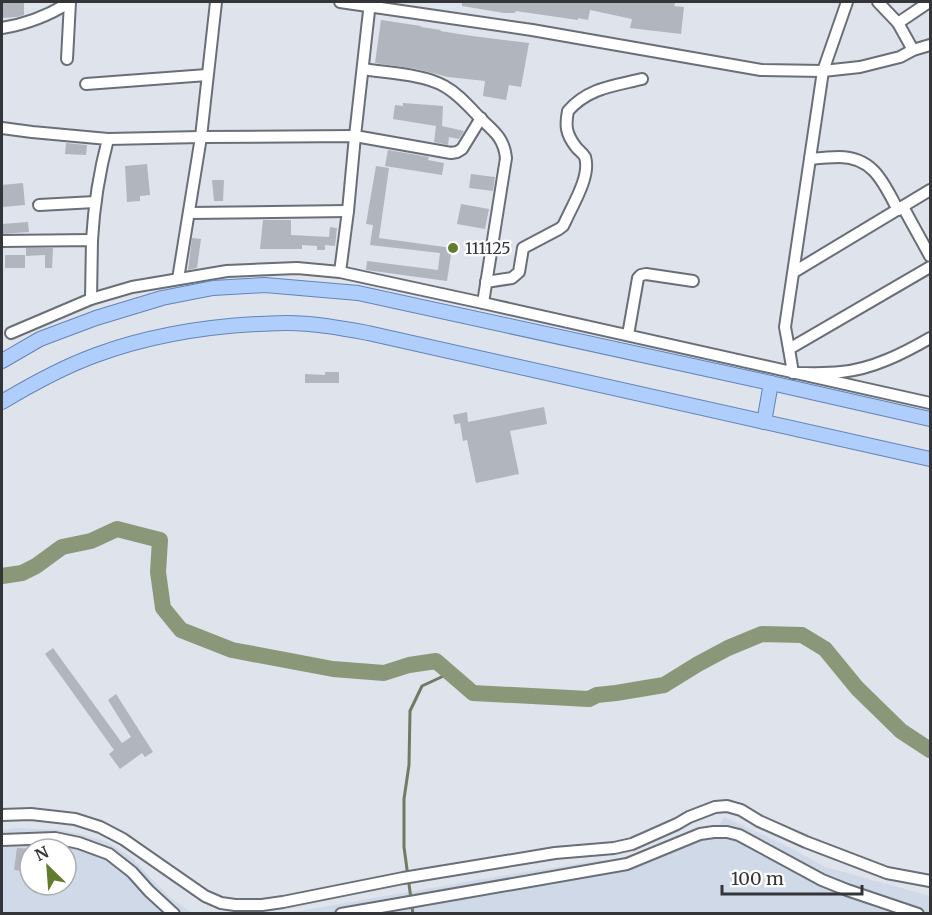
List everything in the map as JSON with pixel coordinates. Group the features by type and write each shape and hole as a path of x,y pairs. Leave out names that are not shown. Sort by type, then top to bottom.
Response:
{"main road":[{"path":"2,361 40,339 96,318 162,298 213,288 265,285 358,293 930,420"},
{"path":"2,401 52,374 94,355 128,344 206,329 288,323 368,333 930,459"},
{"path":"764,422 771,383"}],"street":[{"path":"2,28 34,20 70,2"},
{"path":"67,59 70,2"},
{"path":"178,279 201,137 216,2"},
{"path":"340,2 370,4 532,30 761,70 823,71 860,68 900,57 930,45"},
{"path":"793,373 785,327 823,71 847,2"},
{"path":"878,2 898,23 913,50"},
{"path":"898,23 929,2"},
{"path":"340,272 370,4"},
{"path":"363,69 428,79 444,85 456,93 498,134 505,148 506,158 483,303"},
{"path":"86,84 207,75"},
{"path":"486,282 512,278 519,272 522,248 559,229 566,220 584,180 586,163 585,155 576,147 567,131 568,111 582,98 598,89 642,80"},
{"path":"2,128 108,139 355,136 451,153 462,149 481,118"},
{"path":"91,299 95,202 108,139"},
{"path":"810,159 838,157 866,163 901,209 930,256"},
{"path":"794,272 930,190"},
{"path":"39,205 95,202"},
{"path":"189,213 348,211"},
{"path":"2,241 92,240"},
{"path":"12,333 91,299 132,287 227,271 297,268 340,272 930,403"},
{"path":"789,349 930,269"},
{"path":"628,335 638,278 641,275 693,281"},
{"path":"793,373 842,372 861,368 889,358 930,338"},
{"path":"2,815 31,814 75,819 100,827 123,839 205,896 221,903 235,905 283,902 403,878 555,853 614,848 632,844 715,807 727,806 741,810 759,821 806,842 887,873 930,881"},
{"path":"340,914 627,864 700,834 727,832 739,835 822,880 918,914"},
{"path":"2,840 55,838 79,843 109,854 132,872 174,914"}],"shaded area":[{"path":"724,817 793,849 825,867 930,896 930,914 283,914 601,860 608,863 719,825"},
{"path":"16,828 59,830 107,842 131,857 169,897 192,913 2,914 2,830"}],"building":[{"path":"2,2 24,2 24,15 2,18"},
{"path":"462,2 662,2 675,3 674,6 684,7 681,34 630,28 632,19 590,10 588,20 578,18 578,20 516,11 515,13 504,13 462,6"},
{"path":"381,20 472,36 529,43 521,87 509,85 506,100 483,96 485,81 448,77 417,69 375,63"},
{"path":"403,103 443,106 442,126 464,131 459,139 449,137 448,145 434,142 436,126 393,119 395,105 403,106"},
{"path":"66,143 87,145 86,155 65,154"},
{"path":"388,150 429,157 428,160 444,163 442,175 385,166"},
{"path":"147,164 150,195 140,196 140,201 127,202 125,166"},
{"path":"376,166 389,168 379,238 452,248 447,281 366,270 367,261 438,270 440,253 370,245 373,225 366,224"},
{"path":"471,174 495,177 493,191 469,188"},
{"path":"212,180 224,180 223,201 214,201"},
{"path":"23,183 25,205 2,207 2,185"},
{"path":"461,204 489,209 485,229 457,224"},
{"path":"263,220 291,220 291,235 329,237 330,227 337,228 335,246 325,245 325,250 317,250 317,246 302,245 302,249 260,249"},
{"path":"28,222 29,232 2,234 2,224"},
{"path":"192,238 201,239 197,268 188,270"},
{"path":"26,248 53,248 52,268 45,268 45,255 26,256"},
{"path":"5,255 25,255 25,268 5,268"},
{"path":"325,372 339,372 339,383 305,383 305,374 325,375"},
{"path":"544,407 547,424 510,431 519,474 476,483 467,440 463,441 460,423 455,424 453,415 467,412 468,422"},
{"path":"53,648 122,743 131,737 108,700 116,694 153,752 145,757 142,753 120,769 109,754 114,750 45,654"},
{"path":"17,848 18,848 18,870 14,870"}],"waterway":[{"path":"2,576 22,573 62,547 91,541 117,529 160,540 158,572 163,608 181,630 232,650 333,669 384,673 409,665 436,661 473,693 589,699 597,695 664,685 728,648 762,634 802,635 825,649 857,688 901,731 930,750"},
{"path":"413,914 404,847 404,799 409,765 410,711 422,686 450,673"}],"place":[{"name":"111125","path":"453,248"}]}
